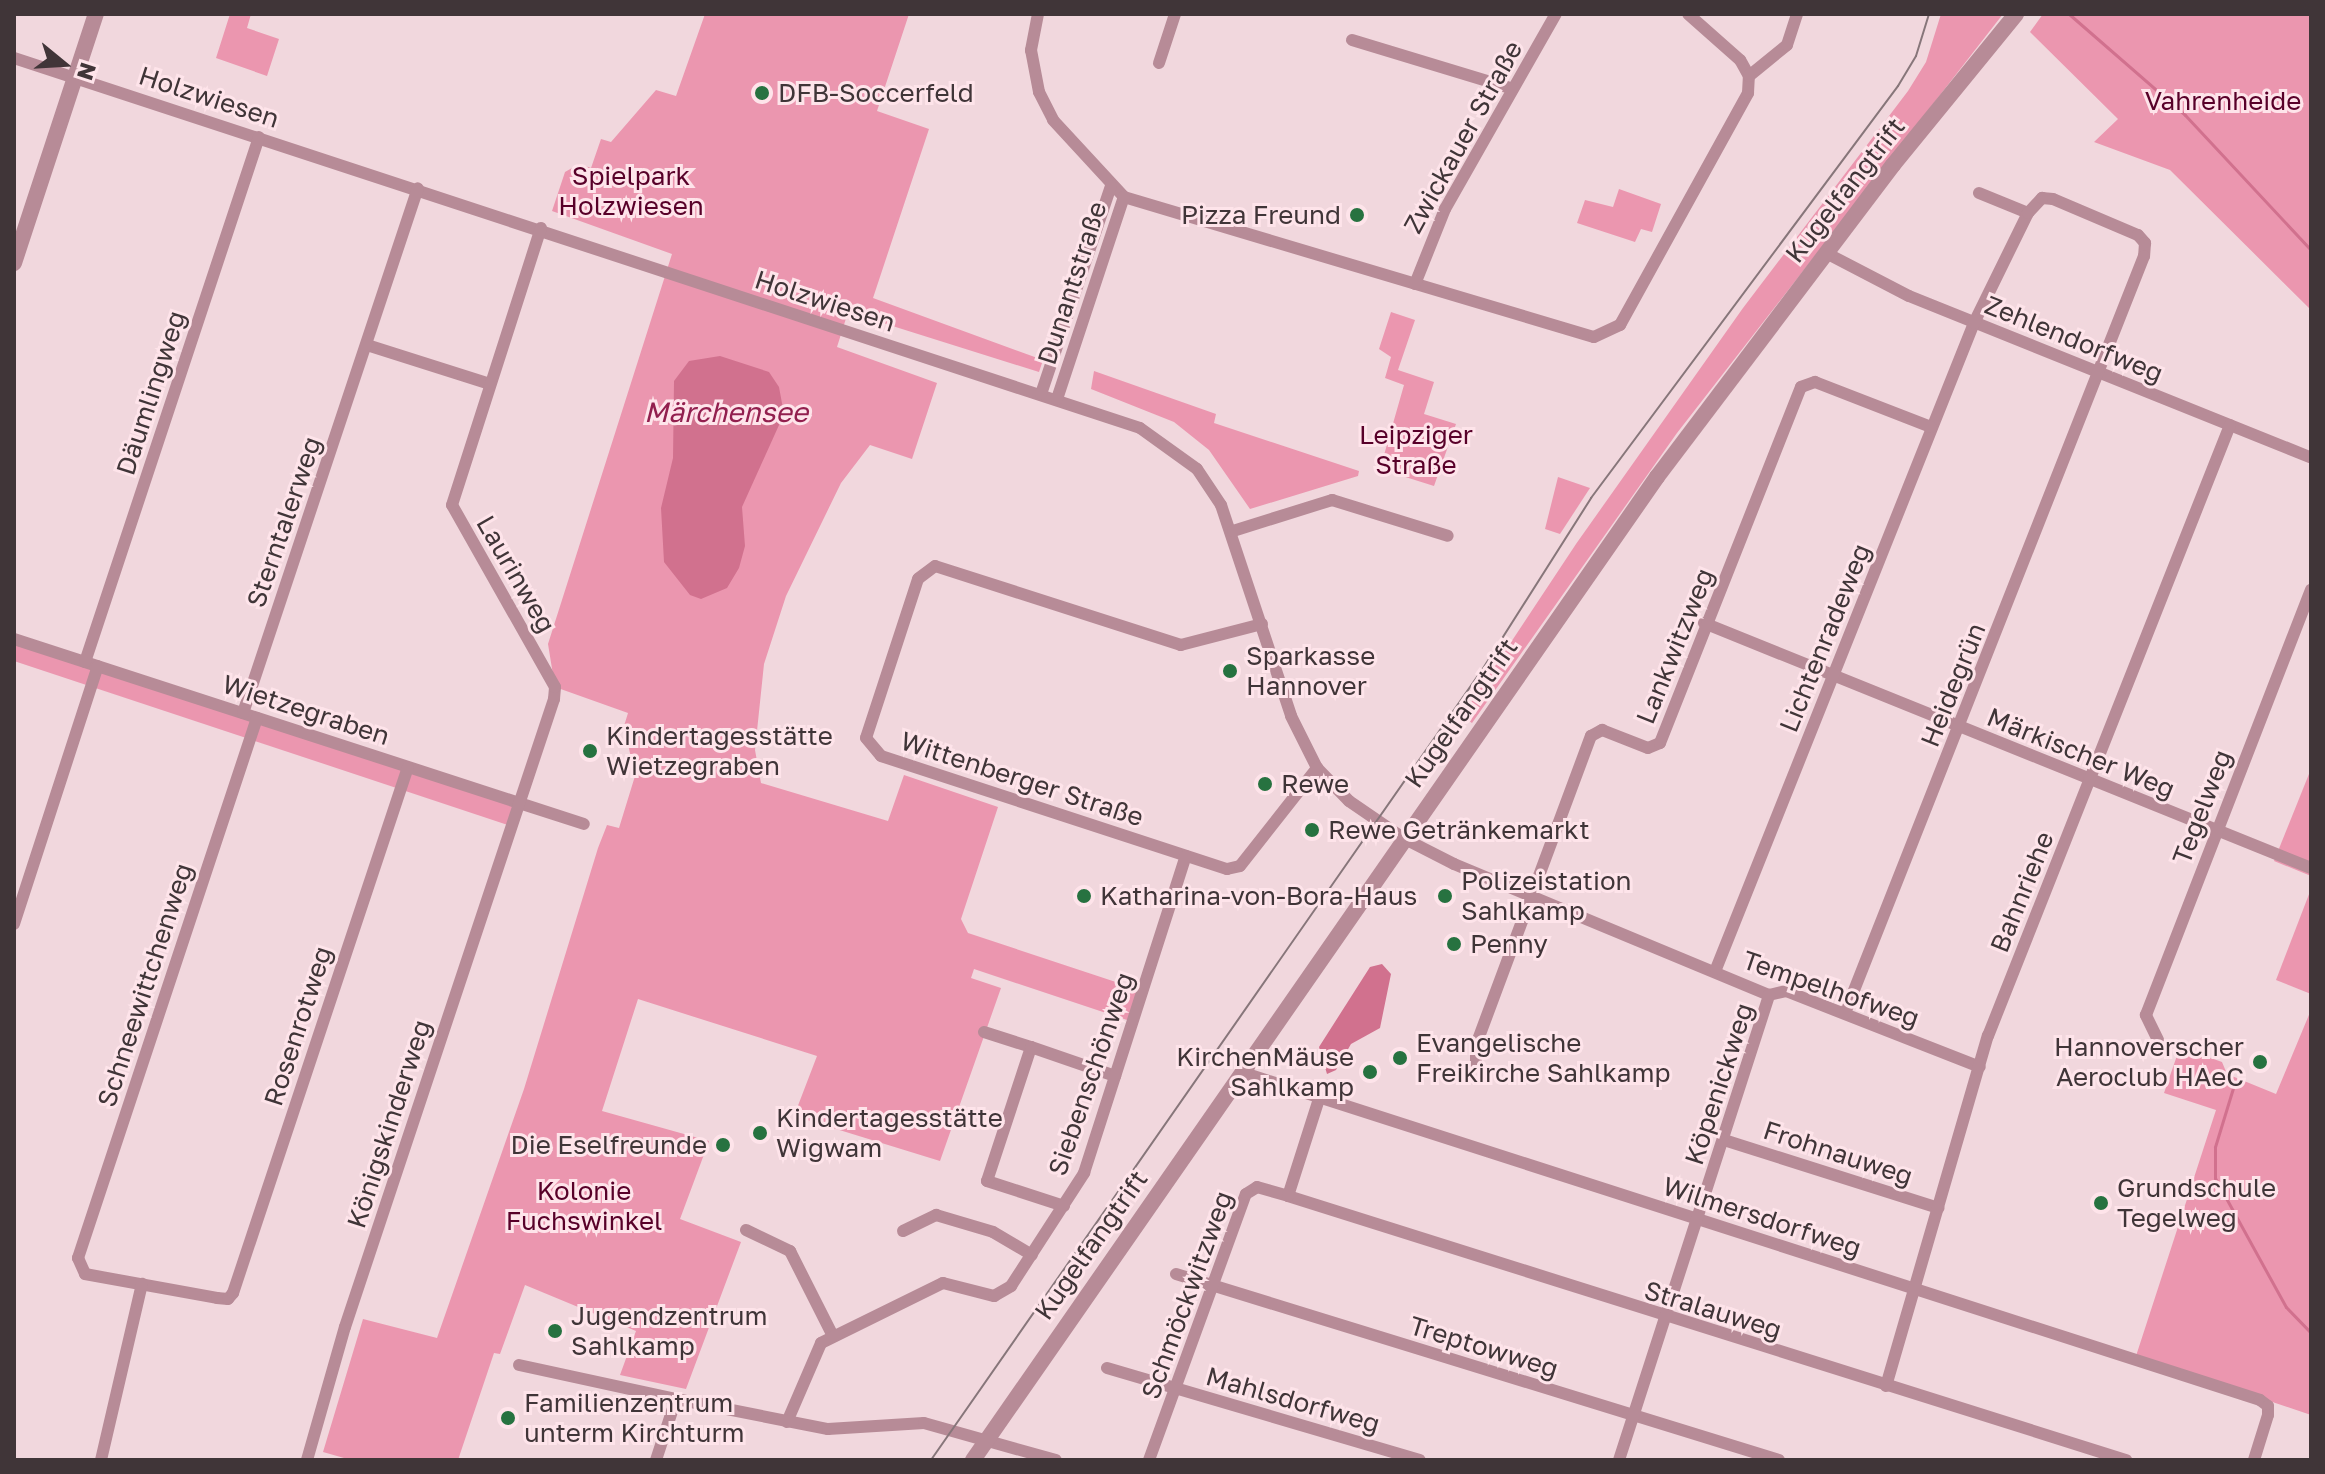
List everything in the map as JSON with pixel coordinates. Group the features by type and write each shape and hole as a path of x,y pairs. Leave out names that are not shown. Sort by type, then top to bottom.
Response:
{"street":[{"path":"14,263 96,14"},
{"name":"Dunantstraße","path":"1038,14 1031,50 1039,92 1053,120 1124,197 1057,399"},
{"path":"1159,63 1175,14"},
{"name":"Zwickauer Straße","path":"1415,284 1445,209 1556,14"},
{"path":"1124,197 1594,337 1607,334 1620,325 1748,93 1749,76 1740,60 1688,14"},
{"path":"1749,76 1787,45 1797,14"},
{"name":"Kugelfangtrift","path":"973,1460 1657,477 1826,253 2016,14"},
{"path":"1352,40 1513,89"},
{"name":"Holzwiesen","path":"14,58 541,228 1140,428 1177,450 1212,488 1233,531 1291,716 1317,768 1349,801 1403,838"},
{"name":"Däumlingweg","path":"14,924 92,664 259,137"},
{"name":"Dunantstraße","path":"1041,394 1111,186"},
{"name":"Sterntalerweg","path":"243,713 418,188"},
{"path":"1979,193 2028,213"},
{"name":"Heidegrün","path":"1845,1013 2100,373 2145,243 2053,199 2042,198 2028,213"},
{"name":"Lichtenradeweg","path":"1716,969 1931,427 1974,323 2028,213"},
{"name":"Laurinweg","path":"519,802 555,687 452,505 541,228"},
{"name":"Zehlendorfweg","path":"1826,253 1974,323 2311,458"},
{"path":"367,345 490,384"},
{"name":"Lankwitzweg","path":"1476,1065 1476,1045 1591,736 1602,730 1656,748 1801,387 1815,382 1931,427"},
{"name":"Bahnriehe","path":"1886,1386 1980,1067 2230,425"},
{"path":"1233,531 1332,500 1448,536"},
{"name":"Wittenberger Straße","path":"1262,624 1181,645 935,566 918,579 874,705 866,738 881,756 1227,869 1240,866 1302,780 1317,768"},
{"name":"Tegelweg","path":"2158,1040 2146,1015 2311,590"},
{"name":"Märkischer Weg","path":"1705,624 2311,868"},
{"name":"Wietzegraben","path":"14,639 584,824"},
{"name":"Schneewittchenweg","path":"142,1284 85,1274 78,1268 257,718"},
{"name":"Rosenrotweg","path":"142,1284 228,1299 408,767"},
{"name":"Königskinderweg","path":"307,1460 345,1327 519,802"},
{"name":"Tempelhofweg","path":"1403,838 1530,895 1716,969 1769,995 1786,991 1980,1067"},
{"name":"Siebenschönweg","path":"787,1422 814,1352 833,1336 943,1283 1004,1294 1032,1255 1084,1173 1186,856"},
{"name":"Köpenickweg","path":"1619,1460 1699,1220 1769,995"},
{"path":"984,1032 1115,1076"},
{"path":"1031,1047 987,1181 1064,1206"},
{"name":"Wilmersdorfweg","path":"1241,1072 2268,1406 2254,1460"},
{"path":"1288,1196 1319,1099"},
{"name":"Frohnauweg","path":"1724,1140 1938,1208"},
{"name":"Schmöckwitzweg","path":"1149,1460 1250,1188 1288,1196"},
{"name":"Stralauweg","path":"1288,1196 1665,1319 2126,1460"},
{"path":"903,1231 936,1215 993,1232 1032,1255"},
{"path":"746,1230 790,1251 833,1336"},
{"name":"Treptowweg","path":"1176,1274 1779,1460"},
{"path":"101,1460 142,1284"},
{"path":"519,1365 828,1429 924,1423 1056,1460"},
{"name":"Mahlsdorfweg","path":"1107,1368 1420,1460"},
{"path":"656,1460 676,1399"}],"green space":[{"path":"230,14 251,14 247,28 279,39 267,76 216,58"},
{"path":"705,14 909,14 877,111 929,129 873,298 1043,360 1039,372 848,312 837,347 937,383 912,459 870,445 841,483 786,596 764,664 755,750 761,783 888,821 904,775 998,807 961,919 968,933 1143,991 1133,1022 974,969 971,978 1001,988 940,1161 794,1116 817,1056 638,999 602,1111 709,1141 680,1219 741,1242 686,1389 620,1375 636,1331 525,1285 500,1354 494,1353 458,1460 351,1460 323,1452 363,1319 437,1338 524,1089 598,848 607,825 619,828 635,776 624,726 628,713 555,687 548,644 672,254 552,211 565,172 579,164 591,168 601,139 611,142 656,90 676,96"},
{"path":"1941,14 2003,14 1677,433 1472,723 1462,716 1576,544 1743,308 1908,91 1926,62"},
{"name":"Vahrenheide","path":"2043,14 2311,14 2311,310 2170,170 2094,142 2118,119 2030,32"},
{"path":"1619,189 1661,204 1652,232 1641,229 1635,242 1577,223 1585,200 1613,207"},
{"name":"Leipziger Straße","path":"1391,312 1415,320 1398,370 1434,382 1424,414 1456,424 1434,486 1380,469 1404,385 1385,378 1391,357 1379,349"},
{"path":"1094,371 1216,414 1214,423 1359,471 1358,476 1250,509 1209,450 1174,422 1091,389"},
{"path":"1558,477 1590,488 1560,534 1545,529"},
{"path":"14,639 519,802 511,826 14,661"},
{"path":"2311,769 2311,876 2274,861"},
{"path":"2311,889 2311,994 2276,980"},
{"path":"2311,1010 2311,1415 2136,1356 2216,1110 2164,1093 2180,1047 2222,1062 2227,1074 2276,1094"}],"water":[{"name":"Märchensee","path":"720,356 769,372 779,387 784,414 742,507 745,546 739,568 727,588 701,599 690,595 664,562 661,508 673,458 674,381 689,361"},
{"path":"1382,964 1391,974 1380,1028 1351,1044 1336,1070 1327,1074 1319,1047 1370,967"}],"waterway":[{"path":"2069,14 2185,115 2311,250"},
{"path":"2233,1088 2215,1147 2215,1178 2286,1307 2311,1333"}],"tram line":[{"path":"931,1460 1482,670 1591,498 1898,86 1916,56 1929,14"}],"place":[{"name":"DFB-Soccerfeld","path":"762,93"},
{"name":"Pizza Freund","path":"1357,215"},
{"name":"Sparkasse Hannover","path":"1230,671"},
{"name":"Kindertagesstätte Wietzegraben","path":"590,751"},
{"name":"Rewe","path":"1265,784"},
{"name":"Rewe Getränkemarkt","path":"1312,830"},
{"name":"Katharina-von-Bora-Haus","path":"1084,896"},
{"name":"Polizeistation Sahlkamp","path":"1445,896"},
{"name":"Penny","path":"1454,944"},
{"name":"Evangelische Freikirche Sahlkamp","path":"1400,1058"},
{"name":"Hannoverscher Aeroclub HAeC","path":"2260,1062"},
{"name":"KirchenMäuse Sahlkamp","path":"1370,1072"},
{"name":"Kindertagesstätte Wigwam","path":"760,1133"},
{"name":"Die Eselfreunde","path":"723,1145"},
{"name":"Grundschule Tegelweg","path":"2101,1203"},
{"name":"Jugendzentrum Sahlkamp","path":"555,1331"},
{"name":"Familienzentrum unterm Kirchturm","path":"508,1418"}],"park label":[{"name":"Spielpark Holzwiesen","path":"631,191"},
{"name":"Kolonie Fuchswinkel","path":"584,1206"}]}
